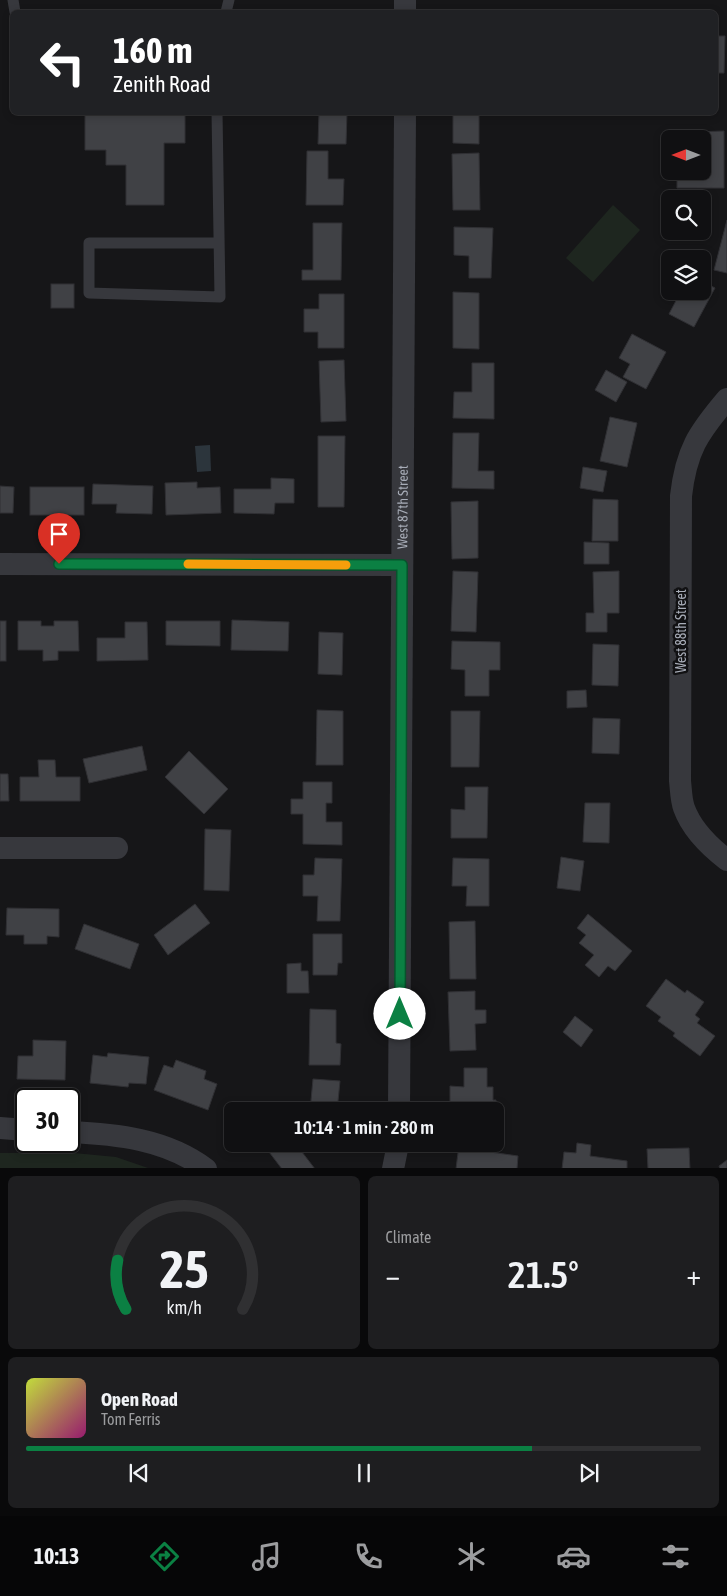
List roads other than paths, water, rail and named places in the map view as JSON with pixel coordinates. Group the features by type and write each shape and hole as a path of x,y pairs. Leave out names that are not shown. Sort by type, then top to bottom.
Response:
{"street":[{"name":"West 87th Street","path":"399,1102 405,115"},
{"name":"West 88th Street","path":"727,399 706,423 693,445 684,471 681,496 680,780 684,808 696,830 714,850 727,860"},
{"path":"0,564 402,565"},
{"path":"0,848 117,848"},
{"path":"0,1128 15,1129"},
{"path":"80,1133 126,1136 165,1146 206,1168"},
{"path":"393,1168 396,1152"}],"lane":[{"path":"217,115 220,297 89,293 89,243 219,243"}]}
